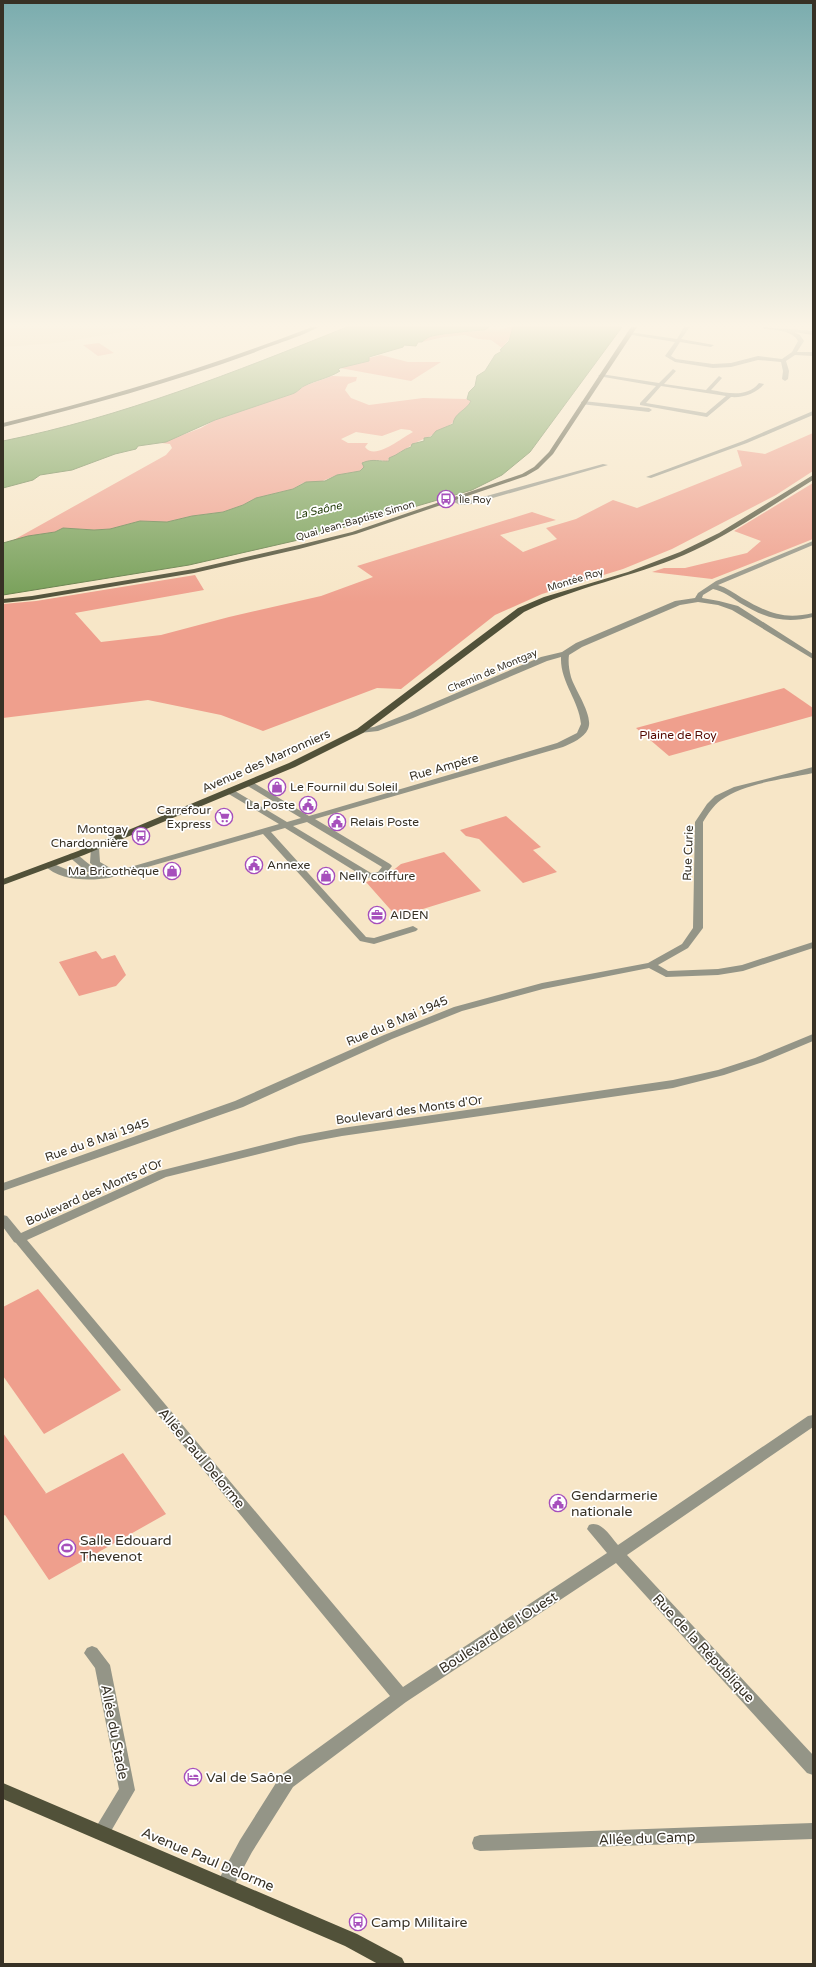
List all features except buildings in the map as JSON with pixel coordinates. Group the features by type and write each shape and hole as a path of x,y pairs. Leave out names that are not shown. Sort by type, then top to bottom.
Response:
{"main road":[{"path":"3,425 26,419"},
{"name":"Quai Jean-Baptiste Simon","path":"3,601 32,598 194,571 354,532 507,482 536,468 551,453 573,419"},
{"name":"Montée Roy","path":"360,731 521,610 546,598 630,573 682,553 721,534 813,477"},
{"name":"Avenue des Marronniers","path":"3,882 73,856 292,765 360,731"},
{"name":"Avenue Paul Delorme","path":"3,1791 351,1940 396,1964"}],"street":[{"path":"695,419 704,421"},
{"path":"649,477 745,442 799,419"},
{"path":"453,500 460,503 472,502 604,465"},
{"path":"813,543 712,586 700,594 698,600 719,603 735,608 813,657"},
{"path":"712,586 722,589 775,618 792,620 813,616"},
{"name":"Chemin de Montgay","path":"360,731 374,729 410,716 544,659 565,654 579,645 678,603 698,600"},
{"name":"Rue Ampère","path":"49,865 69,875 96,879 545,750 575,738 584,728 585,718 568,679 564,664 565,654"},
{"name":"Rue Curie","path":"651,965 684,946 698,928 700,822 706,811 718,798 745,787 813,770"},
{"path":"230,791 368,876 381,874 387,866 248,783"},
{"path":"265,831 363,939 374,941 413,929"},
{"path":"95,847 95,863 115,874"},
{"name":"Rue Ampère","path":"73,856 90,870 115,874"},
{"path":"651,965 666,974 718,972 743,968 813,945"},
{"name":"Rue du 8 Mai 1945","path":"3,1187 239,1104 388,1037 458,1009 542,986 651,965"},
{"name":"Boulevard des Monts d'Or","path":"18,1239 148,1180 196,1164 299,1140 342,1132 673,1084 720,1073 759,1060 813,1037"},
{"name":"Allée Paul Delorme","path":"3,1219 18,1239 401,1697"},
{"name":"Boulevard de l'Ouest","path":"225,1885 246,1846 287,1781 401,1697 617,1554 813,1420"},
{"name":"Rue de la République","path":"594,1529 813,1767"},
{"name":"Allée du Stade","path":"92,1653 102,1665 127,1790 101,1832"},
{"name":"Allée du Camp","path":"480,1843 813,1831"}],"green space":[{"path":"457,419 431,436 415,443 389,458 387,462 380,460 365,462 364,467 360,471 337,475 320,482 303,483 293,489 256,498 243,505 223,512 192,516 167,522 140,521 110,529 94,530 63,528 55,532 29,536 10,542 166,455 172,448 170,444 161,443 201,428 215,420","holes":["401,429 410,430 413,432 388,447 375,451 369,451 365,447 368,443 348,443 341,439 356,432 382,436"]},
{"path":"813,433 813,471 776,495 672,549 623,569 542,594 495,615 401,689 377,688 263,731 221,715 148,700 3,718 3,604 36,601 195,575 204,590 75,613 101,642 161,635 229,617 321,596 373,577 357,566 532,512 556,520 500,535 523,552 557,539 546,528 576,519 613,500 637,508 742,466 737,450 765,454"},
{"path":"813,483 813,539 712,579 652,572 664,568 685,568 747,553 761,541 734,531"},
{"name":"Plaine de Roy","path":"784,688 813,708 813,716 669,756 636,728"},
{"path":"506,816 541,847 533,850 557,872 523,883 479,839 466,836 460,830"},
{"path":"444,852 481,891 397,917 366,882 386,876 401,864"},
{"path":"96,951 102,959 115,955 126,975 116,986 79,996 59,962"},
{"path":"38,1289 121,1390 44,1434 3,1376 3,1307"},
{"name":"Salle Edouard Thevenot","path":"3,1433 46,1493 45,1494 123,1453 166,1514 49,1580 5,1515 3,1516"}],"water":[{"path":"91,419 219,419 166,442 138,446 136,449 115,454 72,470 40,475 33,480 3,488 3,441"},
{"name":"La Saône","path":"554,419 530,452 502,475 472,490 307,538 189,565 3,595 3,543 28,536 55,532 63,528 94,530 110,529 140,521 167,522 192,516 223,512 243,505 256,498 293,489 306,482 325,481 337,475 360,471 364,467 362,463 373,460 389,461 389,458 411,447 412,444 424,441 424,438 431,437 436,431 453,424 454,420"}],"place":[{"name":"Île Roy","path":"446,499"},
{"name":"Le Fournil du Soleil","path":"277,787"},
{"name":"La Poste","path":"308,805"},
{"name":"Carrefour Express","path":"224,817"},
{"name":"Relais Poste","path":"337,822"},
{"name":"Montgay Chardonnière","path":"141,836"},
{"name":"Annexe","path":"254,865"},
{"name":"Ma Bricothèque","path":"172,871"},
{"name":"Nelly coiffure","path":"326,876"},
{"name":"AIDEN","path":"377,915"},
{"name":"Gendarmerie nationale","path":"558,1503"},
{"name":"Salle Edouard Thevenot","path":"67,1548"},
{"name":"Val de Saône","path":"193,1777"},
{"name":"Camp Militaire","path":"358,1922"}]}
